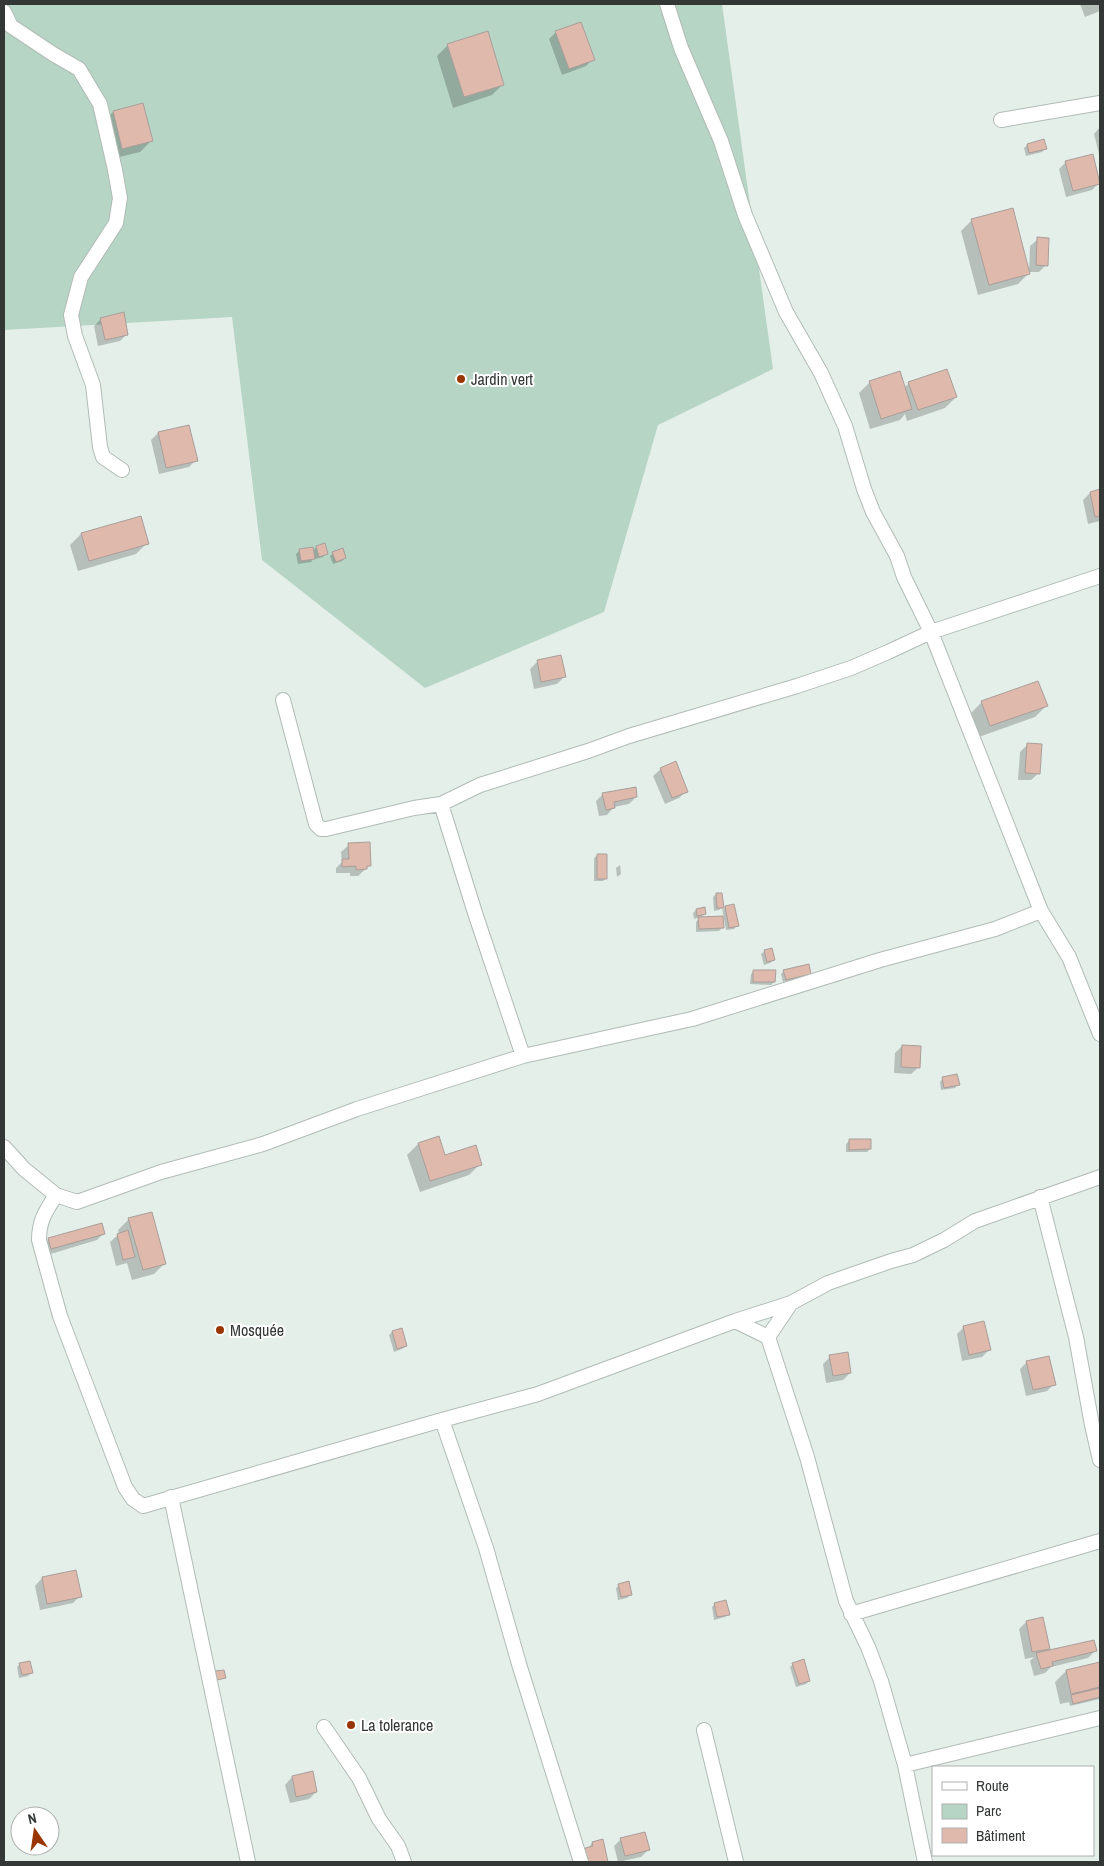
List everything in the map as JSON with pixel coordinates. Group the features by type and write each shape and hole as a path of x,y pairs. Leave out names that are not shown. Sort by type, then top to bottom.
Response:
{"street":[{"path":"667,4 682,48 721,142 745,215 786,312 821,373 845,426 870,504 897,556 904,577 931,632 1041,911 1069,957 1100,1034"},
{"path":"4,12 11,26 79,69 100,104 120,198 116,223 81,277 71,315 75,336 92,386 100,448 103,457 122,470"},
{"path":"1001,120 1100,103"},
{"path":"283,700 316,824 321,830 414,808 441,804 480,786 629,736 851,668 931,632 1100,576"},
{"path":"441,804 523,1056"},
{"path":"4,1147 24,1169 56,1195 77,1202 161,1172 264,1144 357,1109 523,1056 692,1018 880,960 995,930 1041,911"},
{"path":"56,1195 41,1219 39,1240 60,1316 125,1487 134,1499 143,1506 538,1394 735,1321 791,1303 828,1283 913,1255 944,1240 975,1220 1100,1177"},
{"path":"1040,1197 1076,1337 1100,1460"},
{"path":"768,1337 791,1303"},
{"path":"735,1321 768,1337 807,1457 846,1601 868,1647 881,1681 905,1765 926,1862"},
{"path":"442,1420 486,1548 519,1664 581,1862"},
{"path":"171,1497 248,1862"},
{"path":"851,1614 1100,1540"},
{"path":"905,1765 1100,1718"},
{"path":"324,1727 359,1778 379,1820 398,1846 404,1862"},
{"path":"704,1730 736,1862"}],"green space":[{"path":"4,4 722,4 773,369 658,425 604,612 425,688 262,560 232,317 4,330"}],"building":[{"path":"581,22 595,60 569,69 555,31"},
{"path":"488,31 504,85 464,97 447,44"},
{"path":"143,103 153,141 122,149 113,111"},
{"path":"1044,139 1047,149 1029,153 1027,144"},
{"path":"1093,154 1100,184 1073,191 1065,161"},
{"path":"1013,208 1030,274 989,285 971,219"},
{"path":"1037,237 1049,238 1048,266 1036,265"},
{"path":"124,312 128,335 105,340 100,318"},
{"path":"947,369 957,397 918,410 908,382"},
{"path":"900,371 912,409 881,419 869,381"},
{"path":"189,425 198,461 166,468 158,432"},
{"path":"1100,489 1100,516 1095,517 1090,492"},
{"path":"141,516 149,544 89,561 81,533"},
{"path":"325,543 328,554 319,557 316,546"},
{"path":"313,547 315,559 301,561 299,549"},
{"path":"343,548 346,558 336,562 332,552"},
{"path":"561,655 566,677 541,682 537,660"},
{"path":"1038,681 1048,706 990,726 981,701"},
{"path":"1027,743 1042,744 1040,774 1025,773"},
{"path":"676,761 688,792 672,798 660,768"},
{"path":"636,787 637,797 614,802 615,808 606,810 602,793"},
{"path":"370,842 371,866 367,866 367,869 356,870 356,866 342,867 342,859 349,859 348,843"},
{"path":"597,854 607,854 607,879 597,879"},
{"path":"716,893 722,893 724,908 717,908"},
{"path":"734,904 739,926 729,928 725,906"},
{"path":"705,907 706,914 697,916 696,909"},
{"path":"723,916 724,928 699,929 698,917"},
{"path":"772,948 775,960 767,962 764,950"},
{"path":"809,964 811,974 786,980 783,970"},
{"path":"753,970 776,970 775,982 753,982"},
{"path":"902,1045 921,1046 920,1068 901,1067"},
{"path":"957,1074 960,1085 944,1088 942,1077"},
{"path":"439,1136 445,1155 476,1145 482,1165 430,1181 418,1143"},
{"path":"849,1139 871,1139 871,1149 849,1150"},
{"path":"152,1212 166,1264 143,1270 128,1218"},
{"path":"102,1223 105,1234 51,1249 48,1238"},
{"path":"128,1230 135,1257 123,1260 117,1234"},
{"path":"984,1321 991,1350 969,1355 963,1326"},
{"path":"402,1328 407,1346 397,1349 392,1331"},
{"path":"848,1352 851,1373 833,1376 829,1355"},
{"path":"1049,1356 1056,1385 1033,1390 1026,1361"},
{"path":"76,1570 82,1597 47,1604 42,1577"},
{"path":"629,1581 632,1595 621,1597 618,1584"},
{"path":"726,1600 730,1615 717,1617 714,1603"},
{"path":"1043,1617 1050,1649 1032,1652 1026,1621"},
{"path":"1094,1640 1097,1651 1052,1662 1053,1666 1041,1669 1036,1653"},
{"path":"804,1659 810,1681 799,1684 792,1663"},
{"path":"30,1661 33,1673 22,1675 19,1663"},
{"path":"1100,1662 1100,1687 1071,1694 1066,1670"},
{"path":"224,1670 226,1678 217,1680 215,1671"},
{"path":"1100,1688 1100,1697 1073,1704 1071,1695"},
{"path":"313,1771 317,1792 296,1797 292,1776"},
{"path":"645,1832 650,1850 625,1856 620,1838"},
{"path":"603,1839 608,1862 585,1862 582,1849 593,1846 592,1842"}],"place":[{"name":"Jardin vert","path":"461,379"},
{"name":"Mosquée","path":"220,1330"},
{"name":"La tolerance","path":"351,1725"}]}
